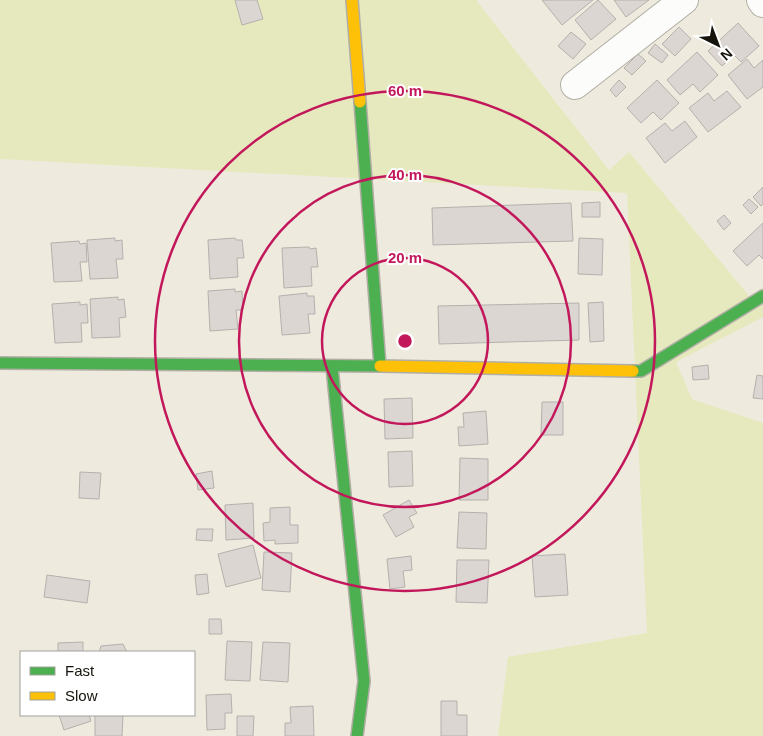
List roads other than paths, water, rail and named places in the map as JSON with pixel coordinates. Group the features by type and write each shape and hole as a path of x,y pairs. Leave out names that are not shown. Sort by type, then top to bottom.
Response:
{"street":[{"path":"352,0 380,366"},
{"path":"575,85 684,0"},
{"path":"0,363 380,366 640,371 763,296"},
{"path":"332,367 364,681 357,736"}]}
